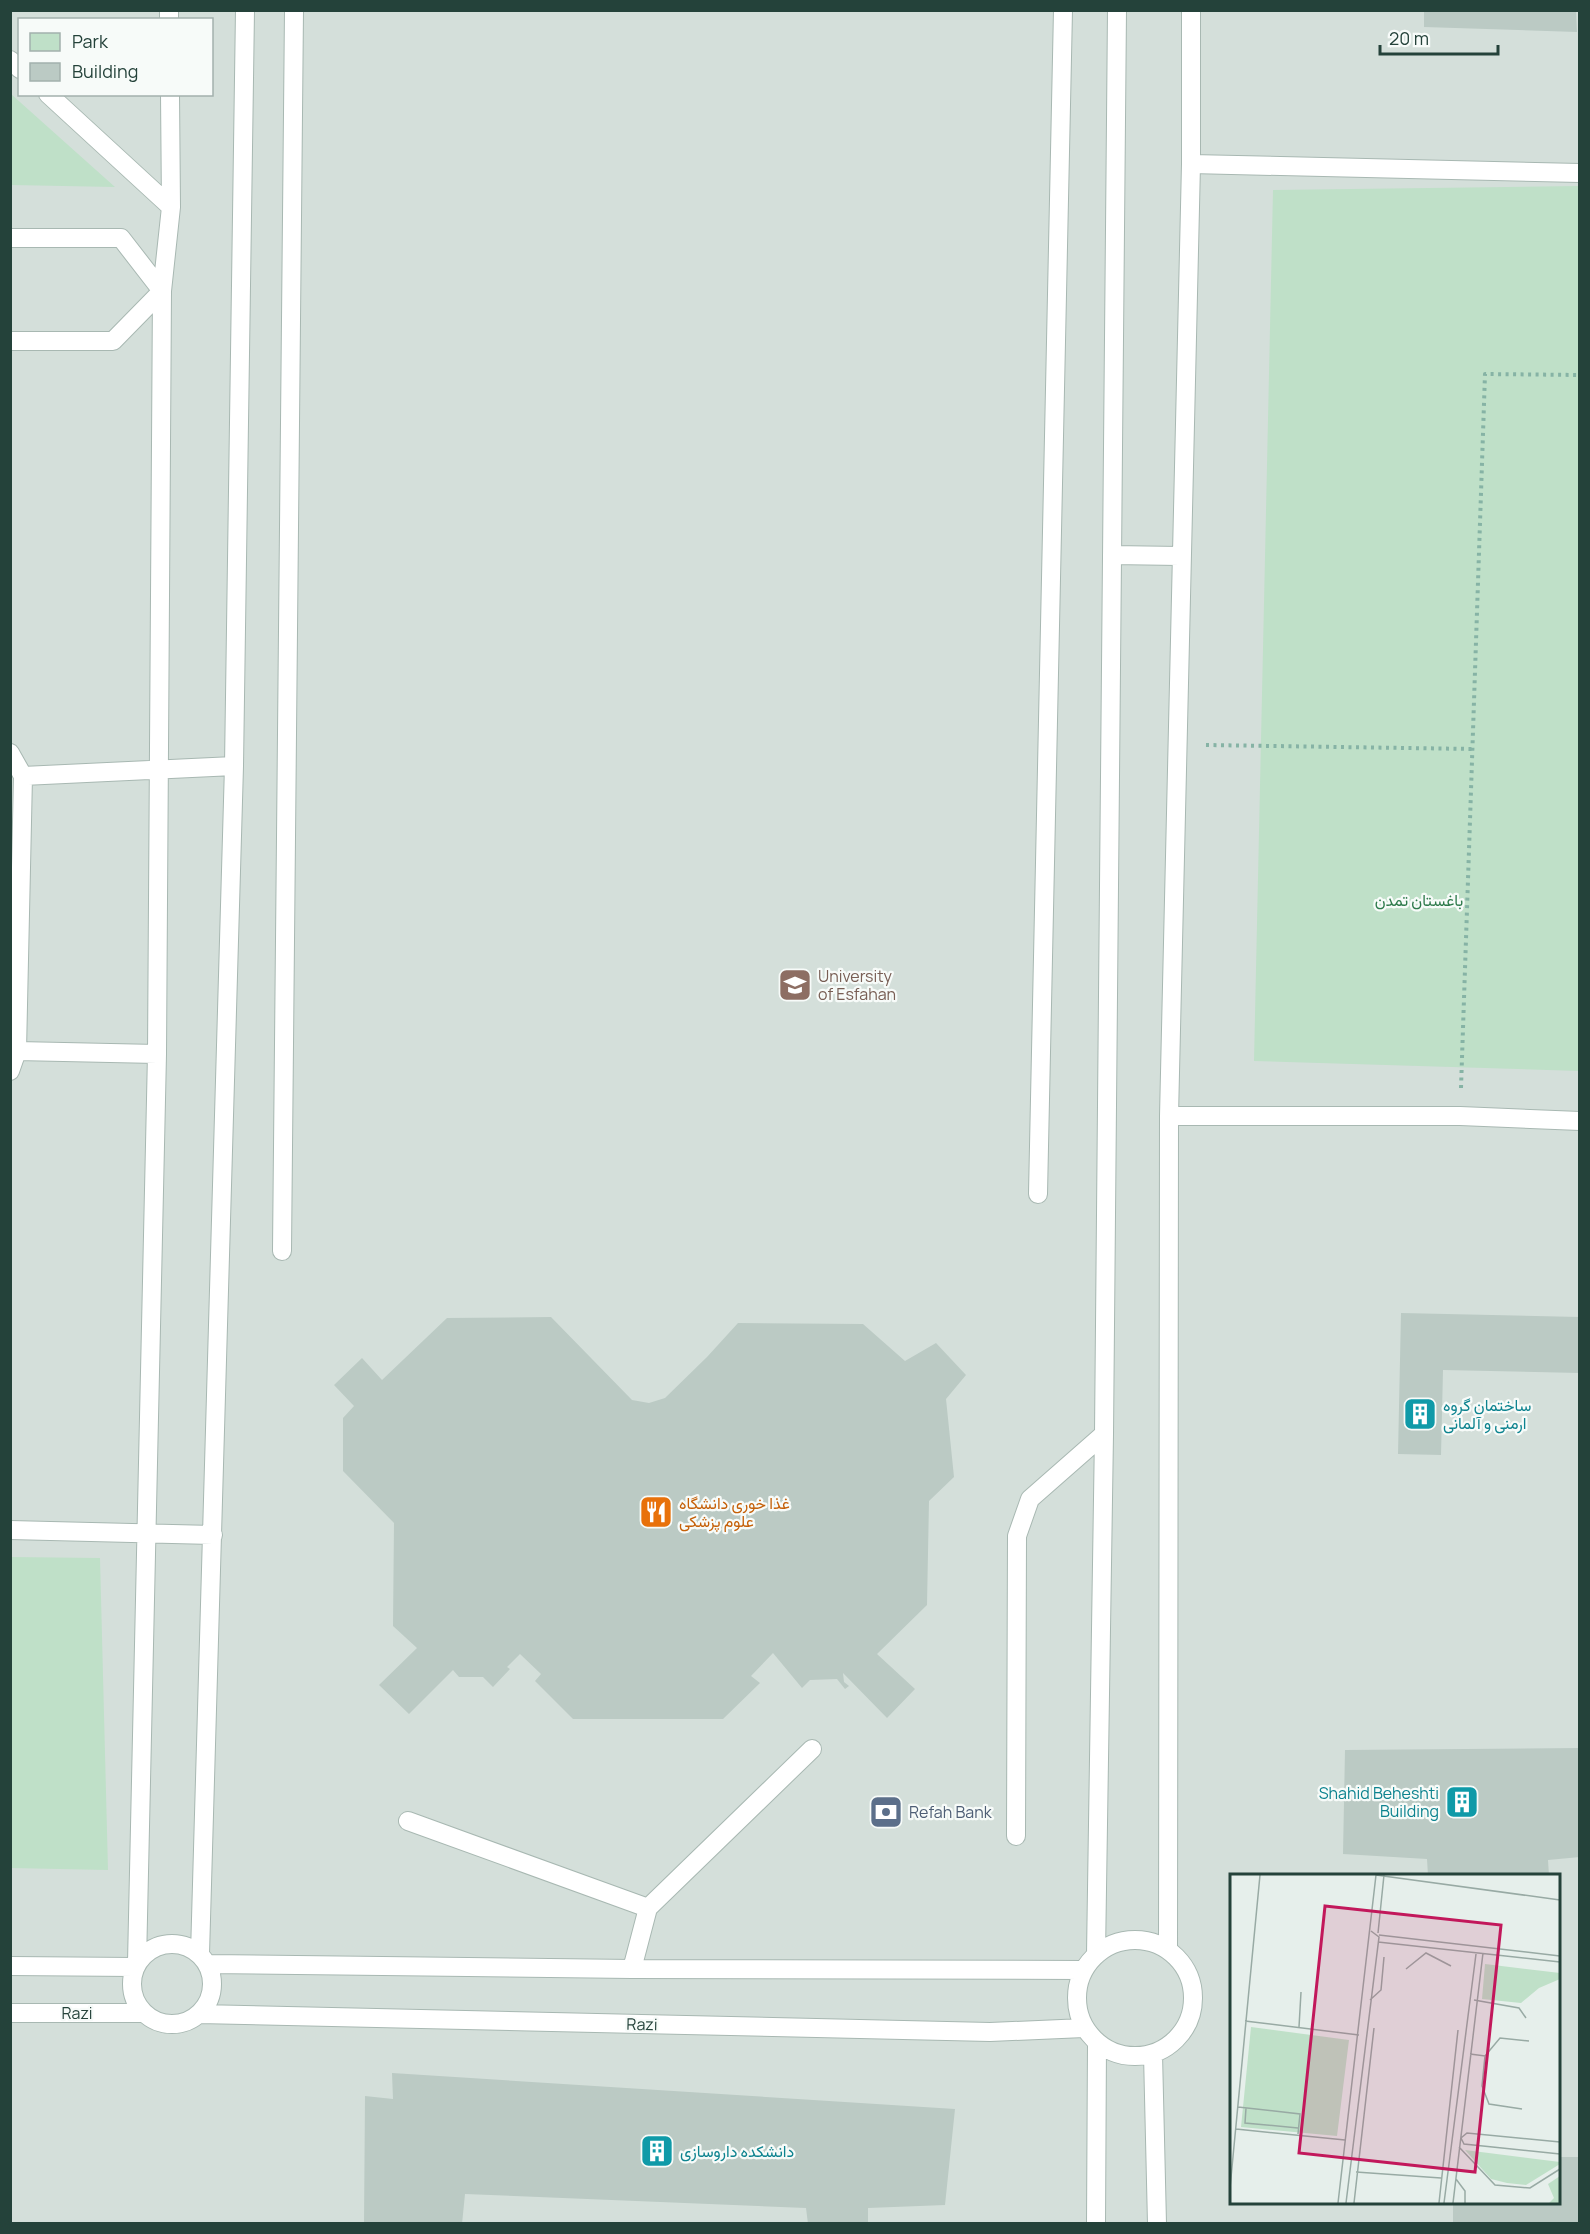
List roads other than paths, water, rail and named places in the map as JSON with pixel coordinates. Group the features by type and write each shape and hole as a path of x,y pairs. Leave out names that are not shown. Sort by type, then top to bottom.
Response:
{"street":[{"path":"170,96 171,207 162,291 157,1054 136,1965 131,1980 136,2004 144,2013 162,2023 172,2024 182,2023 199,2014 208,2003 212,1990 212,1977 204,1959 234,766 245,10"},
{"path":"282,1251 294,10"},
{"path":"1038,1194 1063,10"},
{"path":"1096,1954 1104,1434 1118,10"},
{"path":"1168,1950 1169,1116 1180,556 1191,164 1191,10"},
{"path":"50,96 171,207"},
{"path":"1191,164 1580,173"},
{"path":"10,238 121,238 162,291"},
{"path":"10,341 113,341 162,291"},
{"path":"1113,555 1180,556"},
{"path":"10,753 23,776 17,1051 10,1071"},
{"path":"23,776 234,766"},
{"path":"17,1051 157,1054"},
{"path":"1169,1116 1460,1116 1580,1121"},
{"path":"1016,1836 1017,1536 1030,1499 1104,1434"},
{"path":"10,1530 213,1535"},
{"path":"632,1969 648,1908 812,1749"},
{"path":"408,1821 648,1908"},
{"path":"1132,1939 1151,1941 1168,1950 1182,1962 1191,1979 1195,1997 1192,2016 1183,2033 1170,2046 1154,2054 1134,2057 1114,2053 1097,2043 1084,2028 1077,2009 1077,1989 1084,1970 1096,1954 1113,1944 1132,1939"},
{"path":"10,1966 136,1965 149,1950 166,1944 184,1945 204,1959 632,1969 1084,1970"},
{"name":"Razi","path":"10,2013 144,2013"},
{"name":"Razi","path":"199,2014 990,2032 1084,2028"},
{"path":"1096,2223 1097,2043"},
{"path":"1154,2054 1157,2223"}],"place":[{"name":"University of Esfahan","path":"795,985"},
{"name":"ساختمان گروه ارمنی و آلمانی","path":"1420,1414"},
{"name":"غذا خوری دانشگاه علوم پزشکی","path":"656,1512"},
{"name":"Shahid Beheshti Building","path":"1462,1802"},
{"name":"Refah Bank","path":"886,1812"},
{"name":"دانشکده داروسازی","path":"657,2151"}],"park label":[{"name":"باغستان تمدن","path":"1419,900"}]}
